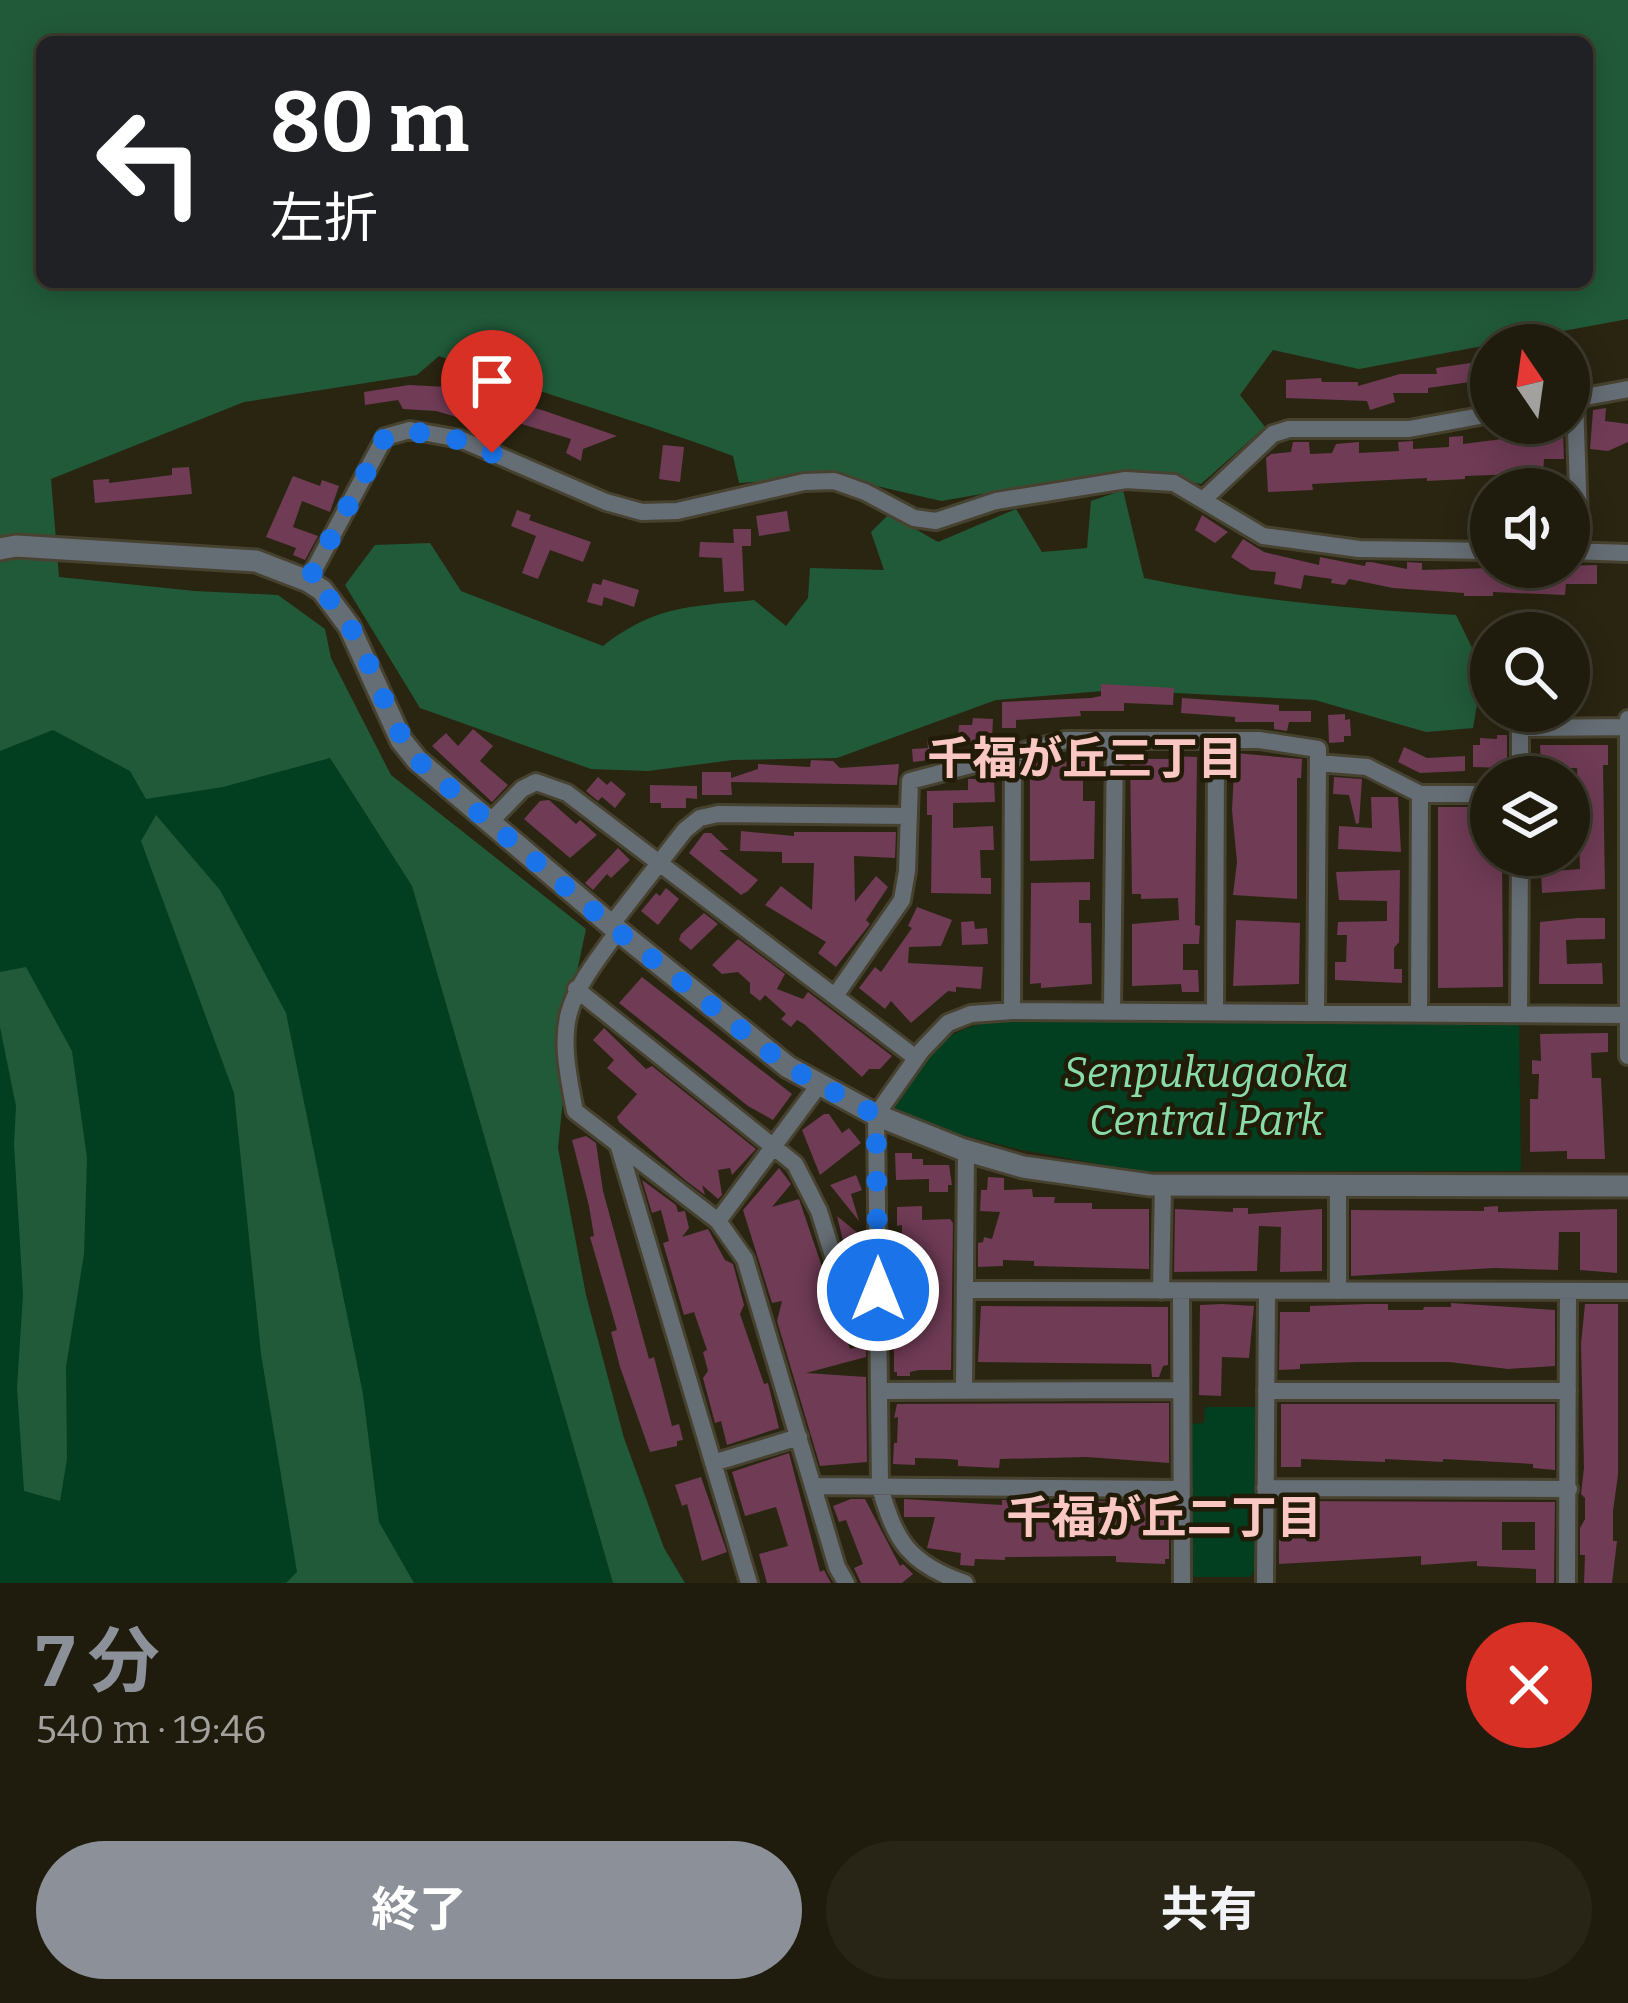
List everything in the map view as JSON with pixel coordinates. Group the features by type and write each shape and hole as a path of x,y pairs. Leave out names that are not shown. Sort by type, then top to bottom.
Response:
{"street":[{"path":"1590,396 1628,389"},
{"path":"1204,499 1273,434 1289,429 1409,429 1470,418"},
{"path":"308,581 385,437 410,430 460,439 606,502 642,512 677,511 804,482 834,481 914,518 936,521 996,501 1126,480 1174,483 1263,536 1359,549 1470,551"},
{"path":"0,549 16,545 256,561 322,590 349,626 401,740 417,760 788,1067 876,1115 1023,1167 1092,1179 1163,1185 1628,1186"},
{"path":"1590,552 1628,553"},
{"path":"1520,756 1520,728 1628,724 1628,1056"},
{"path":"835,996 902,900 908,871 910,782 1066,740 1259,740 1318,748 1316,1013"},
{"path":"1112,1012 1115,740"},
{"path":"1210,740 1216,754 1215,1012"},
{"path":"1012,1011 1013,755"},
{"path":"1318,763 1367,767 1420,794 1470,794"},
{"path":"489,823 522,789 536,782 550,784 916,1058"},
{"path":"1419,1013 1420,794"},
{"path":"846,1583 837,1567 745,1259 718,1221 574,1112 566,1036 568,1006 575,988 659,863 700,818 718,814 909,816"},
{"path":"1519,1014 1520,876"},
{"path":"575,988 795,1164 819,1211 854,1322 878,1334"},
{"path":"965,1583 934,1570 903,1545 892,1531 880,1486 876,1115 916,1058 948,1023 971,1014 1012,1011 1628,1015"},
{"path":"718,1221 819,1085"},
{"path":"619,1144 749,1583"},
{"path":"964,1390 966,1150"},
{"path":"1161,1291 1163,1185"},
{"path":"1337,1292 1339,1186"},
{"path":"965,1290 1628,1291"},
{"path":"1181,1291 1182,1583"},
{"path":"1265,1583 1267,1291"},
{"path":"1567,1583 1568,1292"},
{"path":"879,1391 1181,1390"},
{"path":"1266,1391 1568,1391"},
{"path":"713,1463 799,1437"},
{"path":"814,1486 1182,1489"},
{"path":"1265,1488 1569,1489"}],"green space":[{"path":"0,0 1628,0 1628,319 1590,326 1470,324 1470,348 1359,369 1273,350 1240,395 1265,427 1201,484 1128,469 941,501 834,476 739,483 733,456 439,356 417,375 244,402 51,479 59,577 278,595 325,629 331,658 391,775 586,929 575,981 558,1148 586,1295 624,1438 664,1548 685,1583 613,1583 412,886 330,758 223,787 146,799 130,771 53,730 0,751"},
{"path":"1123,490 1144,578 1299,602 1456,615 1470,644 1470,728 1426,732 1315,700 1115,690 996,700 837,758 733,760 648,771 591,769 420,708 345,585 375,545 430,543 461,591 603,646 657,615 711,604 754,600 786,626 808,598 810,568 884,570 871,532 889,514 938,542 1016,509 1042,552 1087,548 1091,501"},
{"path":"0,609 265,656 412,886 613,1583 0,1583"},
{"path":"156,815 220,890 286,1013 363,1394 379,1522 414,1583 286,1583 297,1572 261,1354 234,1093 141,841"},
{"path":"26,967 72,1051 87,1158 84,1254 66,1367 67,1459 60,1501 24,1491 17,1388 23,1294 16,1106 0,1027 0,972"},
{"name":"Senpukugaoka Central Park","path":"1010,1020 1519,1023 1521,1171 1137,1171 954,1133 891,1109 927,1058 951,1036"},
{"path":"1205,1407 1256,1407 1256,1569 1250,1577 1195,1577 1187,1569 1187,1424 1204,1423"}],"building":[{"path":"1470,363 1470,382 1428,388 1428,393 1393,393 1395,402 1370,410 1367,401 1286,398 1286,380 1321,378 1322,382 1358,382 1358,386 1400,374 1437,374 1436,368"},
{"path":"409,385 447,387 477,396 470,421 436,411 403,409 398,400 365,405 364,392"},
{"path":"520,404 617,436 583,449 581,461 566,453 571,439 515,422"},
{"path":"1606,408 1605,421 1628,424 1628,442 1608,451 1590,449 1593,410"},
{"path":"1463,436 1463,444 1563,444 1564,459 1544,459 1543,468 1470,468 1465,479 1312,484 1313,490 1268,492 1266,458 1291,452 1293,442 1309,442 1310,454 1332,453 1336,444 1359,442 1359,453 1399,451 1398,442 1413,441 1413,449 1449,447 1449,437"},
{"path":"663,445 684,447 680,482 659,479"},
{"path":"189,467 192,494 95,503 93,480 109,479 109,483 172,475 172,468"},
{"path":"293,476 320,486 322,480 339,486 330,512 302,501 293,527 318,536 305,560 293,555 296,548 266,537"},
{"path":"517,510 531,515 529,520 591,542 583,562 550,550 538,579 522,573 536,536 511,526"},
{"path":"787,511 790,531 759,536 756,516"},
{"path":"1202,515 1228,532 1215,543 1195,530"},
{"path":"733,529 751,529 751,546 742,546 744,591 724,592 722,558 699,557 700,542 734,543"},
{"path":"1243,539 1264,552 1319,565 1320,557 1365,566 1371,562 1407,569 1407,562 1422,563 1422,570 1470,569 1470,588 1566,588 1565,595 1493,592 1493,596 1464,596 1349,579 1345,585 1304,575 1301,589 1274,584 1276,572 1251,570 1231,557"},
{"path":"1590,565 1597,565 1597,584 1590,584"},
{"path":"603,579 639,590 634,607 604,597 602,606 587,602 593,583 601,585"},
{"path":"1101,684 1174,688 1173,705 1124,703 1124,711 1080,711 1081,716 1016,720 1016,728 1002,728 1002,702 1091,698 1101,696"},
{"path":"1182,698 1279,705 1279,711 1311,711 1311,722 1289,722 1287,731 1274,729 1274,722 1235,722 1235,717 1181,713"},
{"path":"1345,714 1351,736 1329,743 1328,715"},
{"path":"973,718 993,719 992,739 986,738 986,743 958,741 959,725 972,725"},
{"path":"473,729 493,746 480,761 508,785 492,802 432,746 446,733 458,746"},
{"path":"1497,735 1507,735 1507,756 1473,756 1473,745 1480,745 1480,738 1497,739"},
{"path":"950,738 951,752 946,752 946,758 913,762 912,749 928,748 927,740"},
{"path":"1540,745 1608,745 1608,765 1603,765 1605,889 1542,893 1541,876 1590,876 1590,756 1540,756"},
{"path":"1404,747 1427,758 1465,756 1465,771 1420,773 1398,762"},
{"path":"1069,753 1095,753 1096,775 1083,776 1083,801 1095,801 1094,859 1030,861 1030,763 1069,761"},
{"path":"1235,753 1302,759 1301,778 1297,778 1297,899 1233,895"},
{"path":"1197,757 1195,925 1200,926 1199,944 1183,944 1183,970 1198,970 1199,992 1182,992 1181,984 1132,986 1132,924 1179,920 1178,898 1141,899 1141,894 1132,894 1130,759"},
{"path":"811,760 833,761 840,768 899,764 897,785 731,782 732,795 702,795 702,772 731,772 731,778 758,769 758,764 810,767"},
{"path":"598,777 626,794 615,808 586,791"},
{"path":"1334,777 1362,779 1359,823 1349,795 1333,794"},
{"path":"968,779 994,779 995,802 953,803 953,828 993,826 994,850 980,850 981,878 991,878 991,894 931,893 932,815 927,815 927,791 968,790"},
{"path":"650,785 697,786 697,799 686,798 686,808 661,808 661,803 650,803"},
{"path":"1371,797 1398,797 1401,852 1338,849 1339,826 1372,828"},
{"path":"549,800 597,835 570,858 524,819 540,801"},
{"path":"1438,807 1470,807 1470,876 1502,876 1503,987 1438,988"},
{"path":"741,831 794,836 794,832 896,832 895,858 854,856 855,902 876,876 888,887 866,920 870,924 836,967 818,953 826,942 765,905 781,886 812,910 814,863 782,863 782,852 740,851"},
{"path":"704,833 711,833 729,850 719,850 758,880 748,891 741,895 689,853"},
{"path":"618,848 630,860 611,878 607,874 593,890 585,883"},
{"path":"1400,870 1394,969 1402,969 1402,983 1335,980 1335,962 1346,962 1347,935 1337,935 1338,922 1387,921 1387,901 1339,900 1336,872"},
{"path":"1090,882 1090,900 1079,900 1079,923 1091,923 1092,984 1041,988 1041,983 1030,984 1031,883"},
{"path":"666,888 679,899 658,925 641,911"},
{"path":"917,907 952,920 941,946 909,947 908,963 983,967 981,989 956,987 956,992 948,991 911,1023 891,1001 885,1009 859,988 875,967 881,972 912,928 908,926"},
{"path":"704,913 718,924 691,950 679,940 681,934"},
{"path":"1605,918 1605,939 1566,940 1567,964 1602,963 1603,984 1539,984 1540,922"},
{"path":"1236,920 1300,923 1299,984 1233,986"},
{"path":"974,921 975,929 987,928 988,944 962,945 961,922"},
{"path":"738,939 785,974 777,989 803,999 808,992 892,1056 880,1069 869,1069 862,1077 804,1024 797,1020 791,1027 781,1019 786,1014 765,995 760,1001 750,993 750,983 738,972 722,974 712,965"},
{"path":"642,977 792,1094 773,1120 748,1106 619,1003"},
{"path":"604,1028 646,1069 652,1066 756,1149 732,1175 730,1168 718,1170 722,1195 718,1199 702,1185 705,1195 685,1180 619,1122 617,1117 637,1094 607,1068 614,1060 593,1040"},
{"path":"1608,1033 1608,1052 1591,1053 1592,1078 1601,1078 1605,1159 1567,1159 1567,1151 1530,1152 1530,1099 1538,1099 1539,1074 1532,1074 1532,1060 1541,1061 1540,1034"},
{"path":"829,1114 842,1133 849,1128 861,1143 820,1175 802,1130"},
{"path":"586,1136 596,1143 603,1191 649,1359 654,1357 672,1426 679,1424 683,1440 677,1446 650,1452 620,1367 611,1332 617,1330 590,1237 594,1236 589,1206 572,1140"},
{"path":"895,1153 912,1153 912,1159 923,1159 923,1165 949,1165 952,1185 948,1192 929,1192 929,1179 896,1180"},
{"path":"779,1168 791,1184 772,1207 799,1199 850,1349 865,1345 866,1349 866,1357 806,1373 866,1377 867,1462 820,1466 777,1321 782,1301 772,1303 743,1210"},
{"path":"856,1175 862,1190 851,1194 859,1221 830,1185"},
{"path":"988,1177 1004,1178 1004,1190 1032,1189 1033,1197 1055,1197 1054,1203 1149,1209 1149,1269 1034,1266 1034,1261 1003,1260 1003,1266 978,1267 978,1243 984,1237 992,1239 1000,1212 980,1211 981,1190 987,1190"},
{"path":"642,1180 676,1205 678,1212 685,1211 689,1228 682,1237 708,1229 725,1260 733,1264 744,1305 740,1314 764,1384 768,1383 779,1428 727,1445 721,1421 715,1423 703,1378 708,1371 703,1352 707,1350 694,1312 684,1315 663,1243 669,1241 661,1210 652,1213"},
{"path":"922,1206 922,1220 950,1219 953,1223 951,1370 897,1376 894,1300 901,1294 902,1264 921,1259 919,1247 902,1249 897,1207"},
{"path":"1498,1206 1498,1212 1617,1209 1617,1273 1580,1270 1580,1232 1559,1232 1558,1270 1495,1268 1351,1276 1351,1210 1484,1211 1484,1207"},
{"path":"1233,1208 1248,1208 1248,1214 1322,1209 1322,1271 1280,1272 1281,1227 1259,1226 1257,1271 1174,1272 1175,1209 1233,1212"},
{"path":"837,1216 865,1239 863,1255 847,1257"},
{"path":"1451,1303 1555,1310 1555,1366 1508,1369 1449,1362 1359,1362 1300,1364 1300,1369 1279,1370 1280,1312 1367,1304 1388,1304 1388,1310 1423,1310 1451,1307"},
{"path":"1585,1304 1618,1304 1618,1475 1613,1511 1613,1541 1617,1541 1612,1583 1584,1583 1585,1555 1580,1555 1580,1528 1585,1519 1581,1344"},
{"path":"1200,1305 1254,1306 1249,1358 1222,1357 1221,1396 1199,1395"},
{"path":"981,1306 1168,1307 1168,1365 1159,1377 1152,1377 1151,1364 978,1362"},
{"path":"1169,1403 1169,1463 1087,1457 1000,1459 999,1468 958,1466 958,1460 950,1459 915,1458 915,1465 893,1464 897,1404"},
{"path":"1281,1404 1555,1404 1555,1470 1533,1468 1533,1464 1443,1459 1301,1459 1301,1467 1281,1467"},
{"path":"789,1453 820,1572 824,1570 831,1583 767,1583 759,1554 788,1546 776,1507 745,1516 732,1472"},
{"path":"701,1477 727,1552 702,1561 687,1504 682,1506 675,1485"},
{"path":"865,1499 900,1566 913,1574 902,1583 861,1583 854,1568 863,1564 846,1520 839,1522 833,1506"},
{"path":"904,1499 1002,1505 1002,1500 1169,1502 1169,1559 1165,1564 1116,1562 1116,1556 1005,1557 960,1565 961,1553 927,1548 935,1517 904,1517"},
{"path":"1287,1501 1555,1502 1554,1583 1536,1583 1536,1569 1477,1566 1477,1561 1421,1565 1421,1556 1279,1564 1279,1505","holes":["1502,1522 1535,1522 1535,1550 1502,1550"]}],"district":[{"name":"千福が丘三丁目","path":"1085,758"},
{"name":"千福が丘二丁目","path":"1164,1517"}],"route":[{"path":"492,453 460,439 410,430 385,437 308,581 322,590 349,626 401,740 417,760 719,1014 788,1067 876,1115 878,1290"}]}
